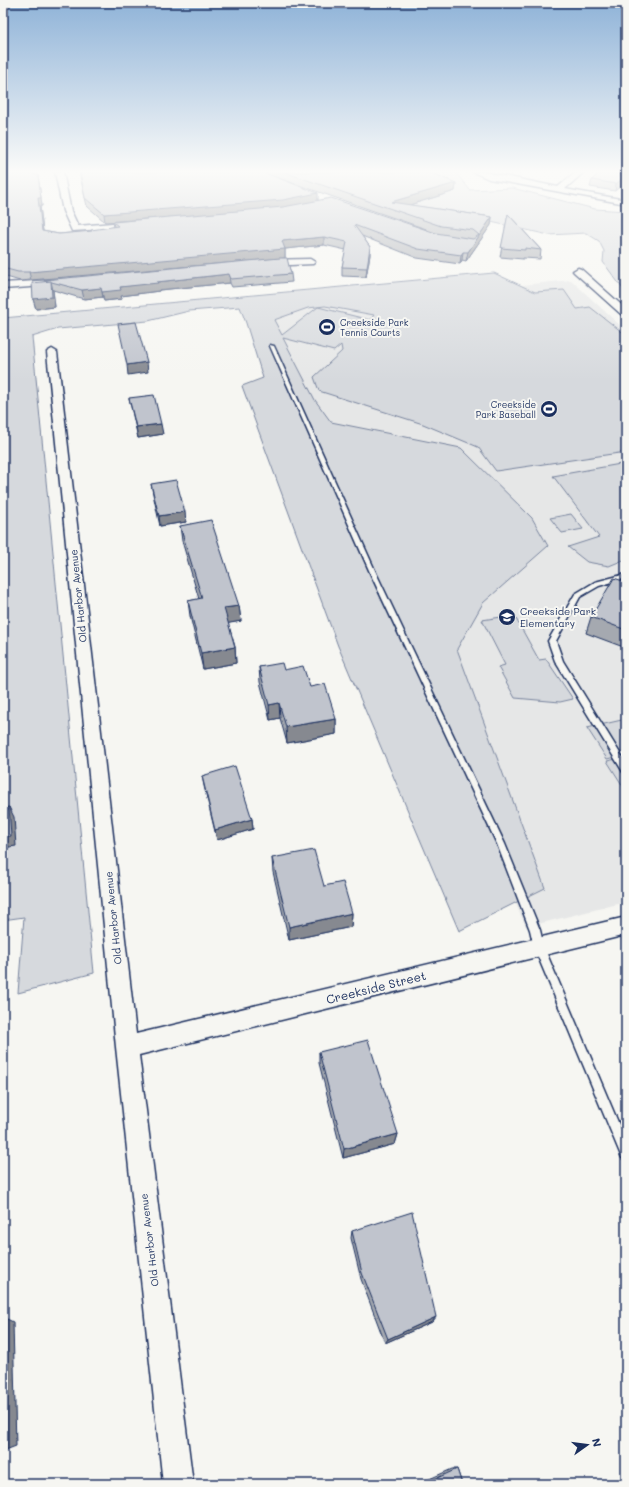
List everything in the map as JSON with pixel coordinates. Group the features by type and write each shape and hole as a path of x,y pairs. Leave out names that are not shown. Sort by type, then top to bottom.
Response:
{"street":[{"path":"256,264 310,262"},
{"path":"578,271 626,314"},
{"path":"3,286 62,282"},
{"name":"Old Harbor Avenue","path":"52,352 127,1047 178,1484"},
{"name":"Creekside Street","path":"127,1047 626,926"}],"lane":[{"path":"272,346 375,577 501,844 535,930 539,947 626,1154"},
{"path":"626,576 597,584 577,596 552,641 559,661 626,770"}],"shaded area":[{"path":"599,241 626,241 626,291 603,262 604,251"},
{"path":"494,273 535,292 564,290 577,309 590,307 626,335 626,452 496,471 478,447 423,424 319,391 314,377 342,351 341,345 334,351 283,338 315,400 331,422 461,448 532,518 548,546 483,603 457,649 545,888 459,931 338,646 242,386 263,378 240,307 189,311 148,321 58,329 32,337 94,973 18,993 24,917 3,920 3,318","holes":["325,306 374,315 370,320 318,307 282,335 274,320 308,308"]},
{"name":"Creekside Park Elementary","path":"571,280 626,331 626,902 526,927 253,313"},
{"path":"626,463 626,532 623,534 626,559 609,566 587,562 568,547 599,537 553,476"},
{"path":"571,514 583,529 562,533 550,518"},
{"path":"514,615 539,660 546,659 573,699 560,702 515,698 498,667 505,665 482,620"},
{"path":"626,719 626,754 607,759 587,728"},
{"path":"626,757 626,791 607,761"}],"building":[{"path":"3,241 282,241 285,249 29,272 18,272 3,268"},
{"path":"344,241 366,241 370,247 367,268 342,267 347,242"},
{"path":"398,241 475,241 468,252 463,252 461,255 418,249"},
{"path":"502,241 533,241 541,250 525,248 525,250 501,248"},
{"path":"287,258 291,274 231,279 229,274 120,287 121,290 102,292 101,288 82,290 44,280"},
{"path":"51,281 52,297 33,299 32,283"},
{"path":"136,322 147,362 127,365 118,324"},
{"path":"154,395 161,424 136,427 129,398"},
{"path":"176,480 185,512 159,516 151,484"},
{"path":"211,520 239,606 224,608 235,647 201,653 188,601 202,598 180,526"},
{"path":"614,578 626,582 626,630 591,617"},
{"path":"282,663 284,670 303,666 310,687 325,684 336,719 286,727 279,703 269,705 259,667"},
{"path":"235,766 252,819 215,830 202,776"},
{"path":"9,807 11,836 3,837 3,808"},
{"path":"314,850 324,886 343,882 352,913 289,927 272,858"},
{"path":"368,1040 398,1134 344,1149 319,1052"},
{"path":"412,1212 436,1317 388,1339 362,1273 352,1231"},
{"path":"3,1317 6,1446 3,1447"},
{"path":"457,1469 462,1484 424,1484"}],"place":[{"name":"Creekside Park Tennis Courts","path":"327,327"},
{"name":"Creekside Park Baseball","path":"549,409"},
{"name":"Creekside Park Elementary","path":"507,617"}]}
